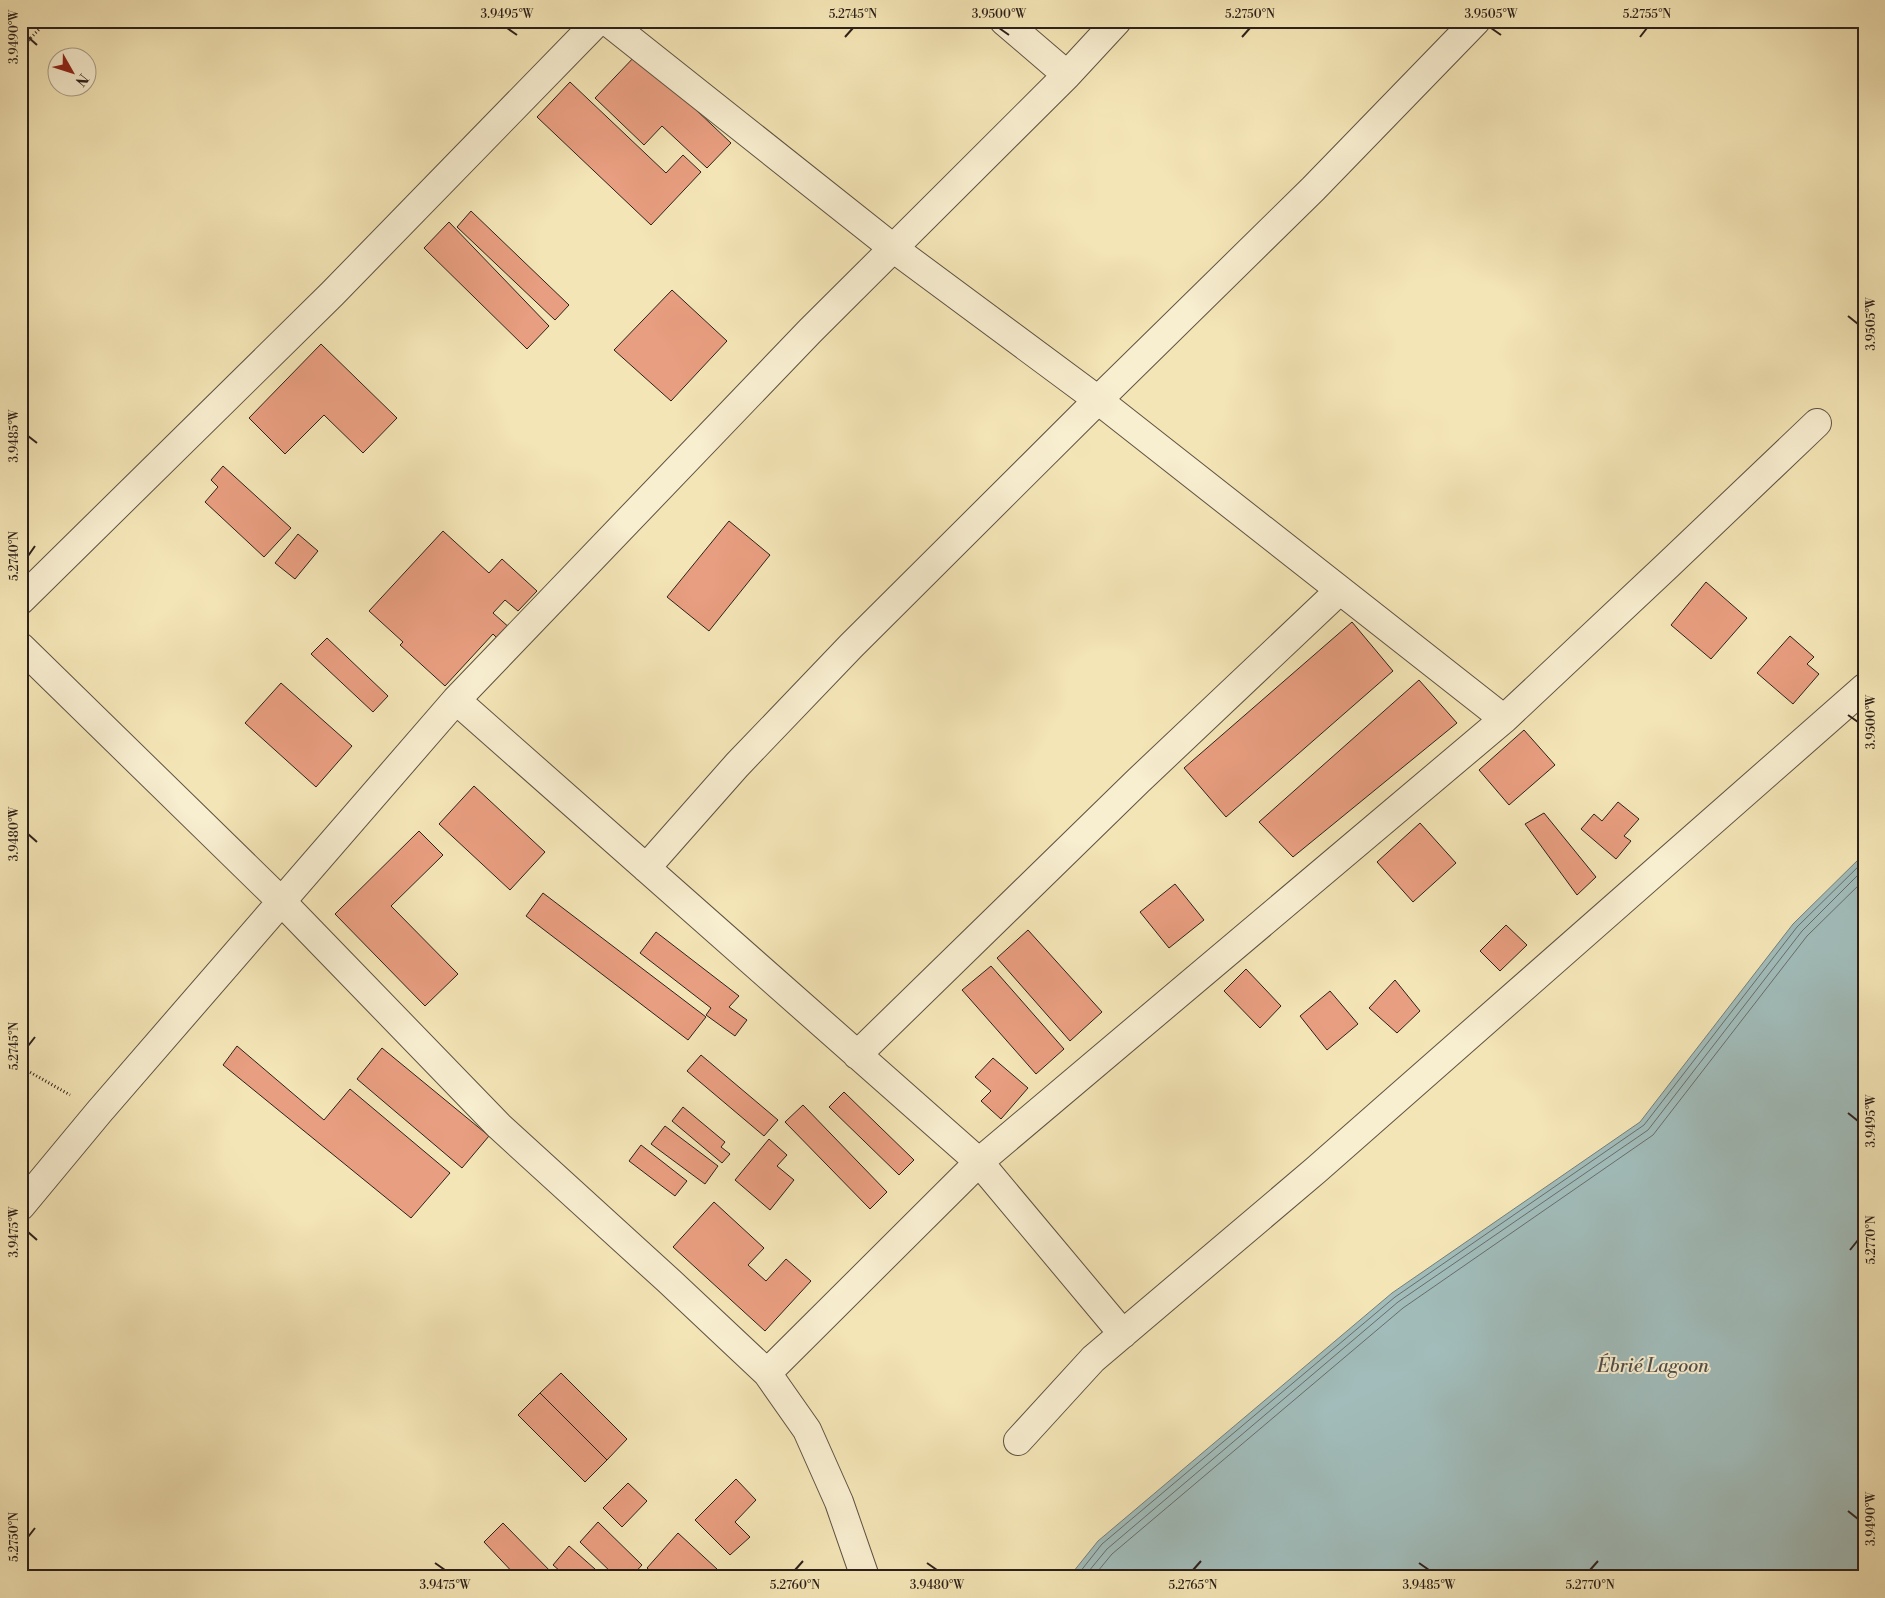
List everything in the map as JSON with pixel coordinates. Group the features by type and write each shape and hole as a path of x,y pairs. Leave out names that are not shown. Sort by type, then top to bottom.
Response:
{"street":[{"path":"21,600 332,294 598,21"},
{"path":"607,21 893,248 1098,400 1504,719"},
{"path":"1004,21 1067,74"},
{"path":"21,1206 99,1112 456,700 810,331 1067,74 1117,21"},
{"path":"646,868 737,764 851,646 1313,189 1476,21"},
{"path":"766,1374 979,1162 1504,719 1817,423"},
{"path":"858,1055 1138,781 1340,590"},
{"path":"21,647 281,901 499,1126 668,1280 766,1374 807,1430 839,1502 865,1577"},
{"path":"1018,1441 1094,1359 1122,1334 1316,1170 1864,688"},
{"path":"456,700 979,1162 1122,1334"}],"path":[{"path":"21,48 47,21"},
{"path":"21,1067 99,1112"}],"water":[{"name":"Ébrié Lagoon","path":"1864,854 1864,1577 1069,1577 1098,1541 1392,1293 1640,1122 1793,924"}],"building":[{"path":"637,54 731,143 707,168 662,126 644,145 595,98"},
{"path":"570,82 666,173 683,155 701,172 651,225 537,117"},
{"path":"471,211 569,305 555,320 457,227"},
{"path":"449,222 549,326 527,349 424,248"},
{"path":"672,290 727,341 671,401 614,350"},
{"path":"321,344 397,418 363,453 324,415 285,454 249,418"},
{"path":"223,466 291,528 264,557 205,502 218,487 211,480"},
{"path":"729,521 770,555 709,631 667,597"},
{"path":"443,531 489,573 502,559 537,591 518,611 505,600 493,613 511,629 500,641 493,634 445,686 400,645 403,642 369,611"},
{"path":"298,534 318,551 295,579 275,563"},
{"path":"1706,582 1747,618 1711,659 1671,625"},
{"path":"1352,622 1393,671 1226,817 1184,768"},
{"path":"1790,636 1814,657 1807,664 1819,674 1793,704 1757,673"},
{"path":"327,638 388,696 373,712 311,654"},
{"path":"1419,680 1457,723 1293,857 1259,822"},
{"path":"281,683 352,746 316,787 245,723"},
{"path":"1524,730 1555,765 1509,805 1479,770"},
{"path":"474,786 545,852 510,890 439,824"},
{"path":"1618,802 1639,819 1624,836 1631,841 1616,859 1581,829 1594,814 1602,821"},
{"path":"1544,813 1596,877 1577,895 1525,824"},
{"path":"1420,823 1456,863 1413,902 1377,862"},
{"path":"419,831 443,855 391,906 458,974 425,1006 335,914"},
{"path":"1175,884 1204,920 1169,948 1140,912"},
{"path":"543,893 706,1017 688,1040 526,916"},
{"path":"1506,925 1527,945 1500,971 1480,951"},
{"path":"1028,930 1102,1012 1070,1041 997,958"},
{"path":"656,932 739,996 729,1007 747,1020 735,1036 706,1015 711,1008 640,953"},
{"path":"991,966 1064,1049 1036,1074 962,990"},
{"path":"1246,969 1281,1006 1260,1028 1224,991"},
{"path":"1395,980 1420,1011 1397,1033 1369,1008"},
{"path":"1330,991 1358,1024 1327,1050 1300,1016"},
{"path":"237,1046 324,1120 350,1089 450,1173 411,1218 223,1065"},
{"path":"382,1048 489,1136 462,1168 357,1079"},
{"path":"701,1055 778,1120 764,1136 687,1071"},
{"path":"993,1058 1028,1088 1001,1119 981,1101 991,1091 975,1077"},
{"path":"844,1092 914,1160 899,1175 829,1107"},
{"path":"803,1105 887,1192 870,1209 785,1122"},
{"path":"683,1107 725,1142 721,1147 730,1154 722,1163 672,1121"},
{"path":"665,1126 718,1166 705,1184 651,1144"},
{"path":"769,1139 787,1155 777,1166 794,1180 770,1210 735,1180"},
{"path":"641,1145 687,1181 675,1196 629,1161"},
{"path":"714,1202 764,1248 748,1265 766,1281 786,1259 811,1281 765,1331 673,1247"},
{"path":"561,1373 627,1439 607,1460 540,1393"},
{"path":"540,1393 607,1460 585,1482 518,1415"},
{"path":"736,1479 756,1500 735,1522 750,1537 730,1555 695,1520"},
{"path":"628,1483 647,1501 622,1527 603,1508"},
{"path":"598,1522 642,1565 631,1577 616,1577 580,1542"},
{"path":"503,1523 556,1577 517,1577 484,1542"},
{"path":"678,1533 717,1569 710,1577 657,1577 647,1568"},
{"path":"569,1546 604,1577 567,1577 553,1565"}]}
